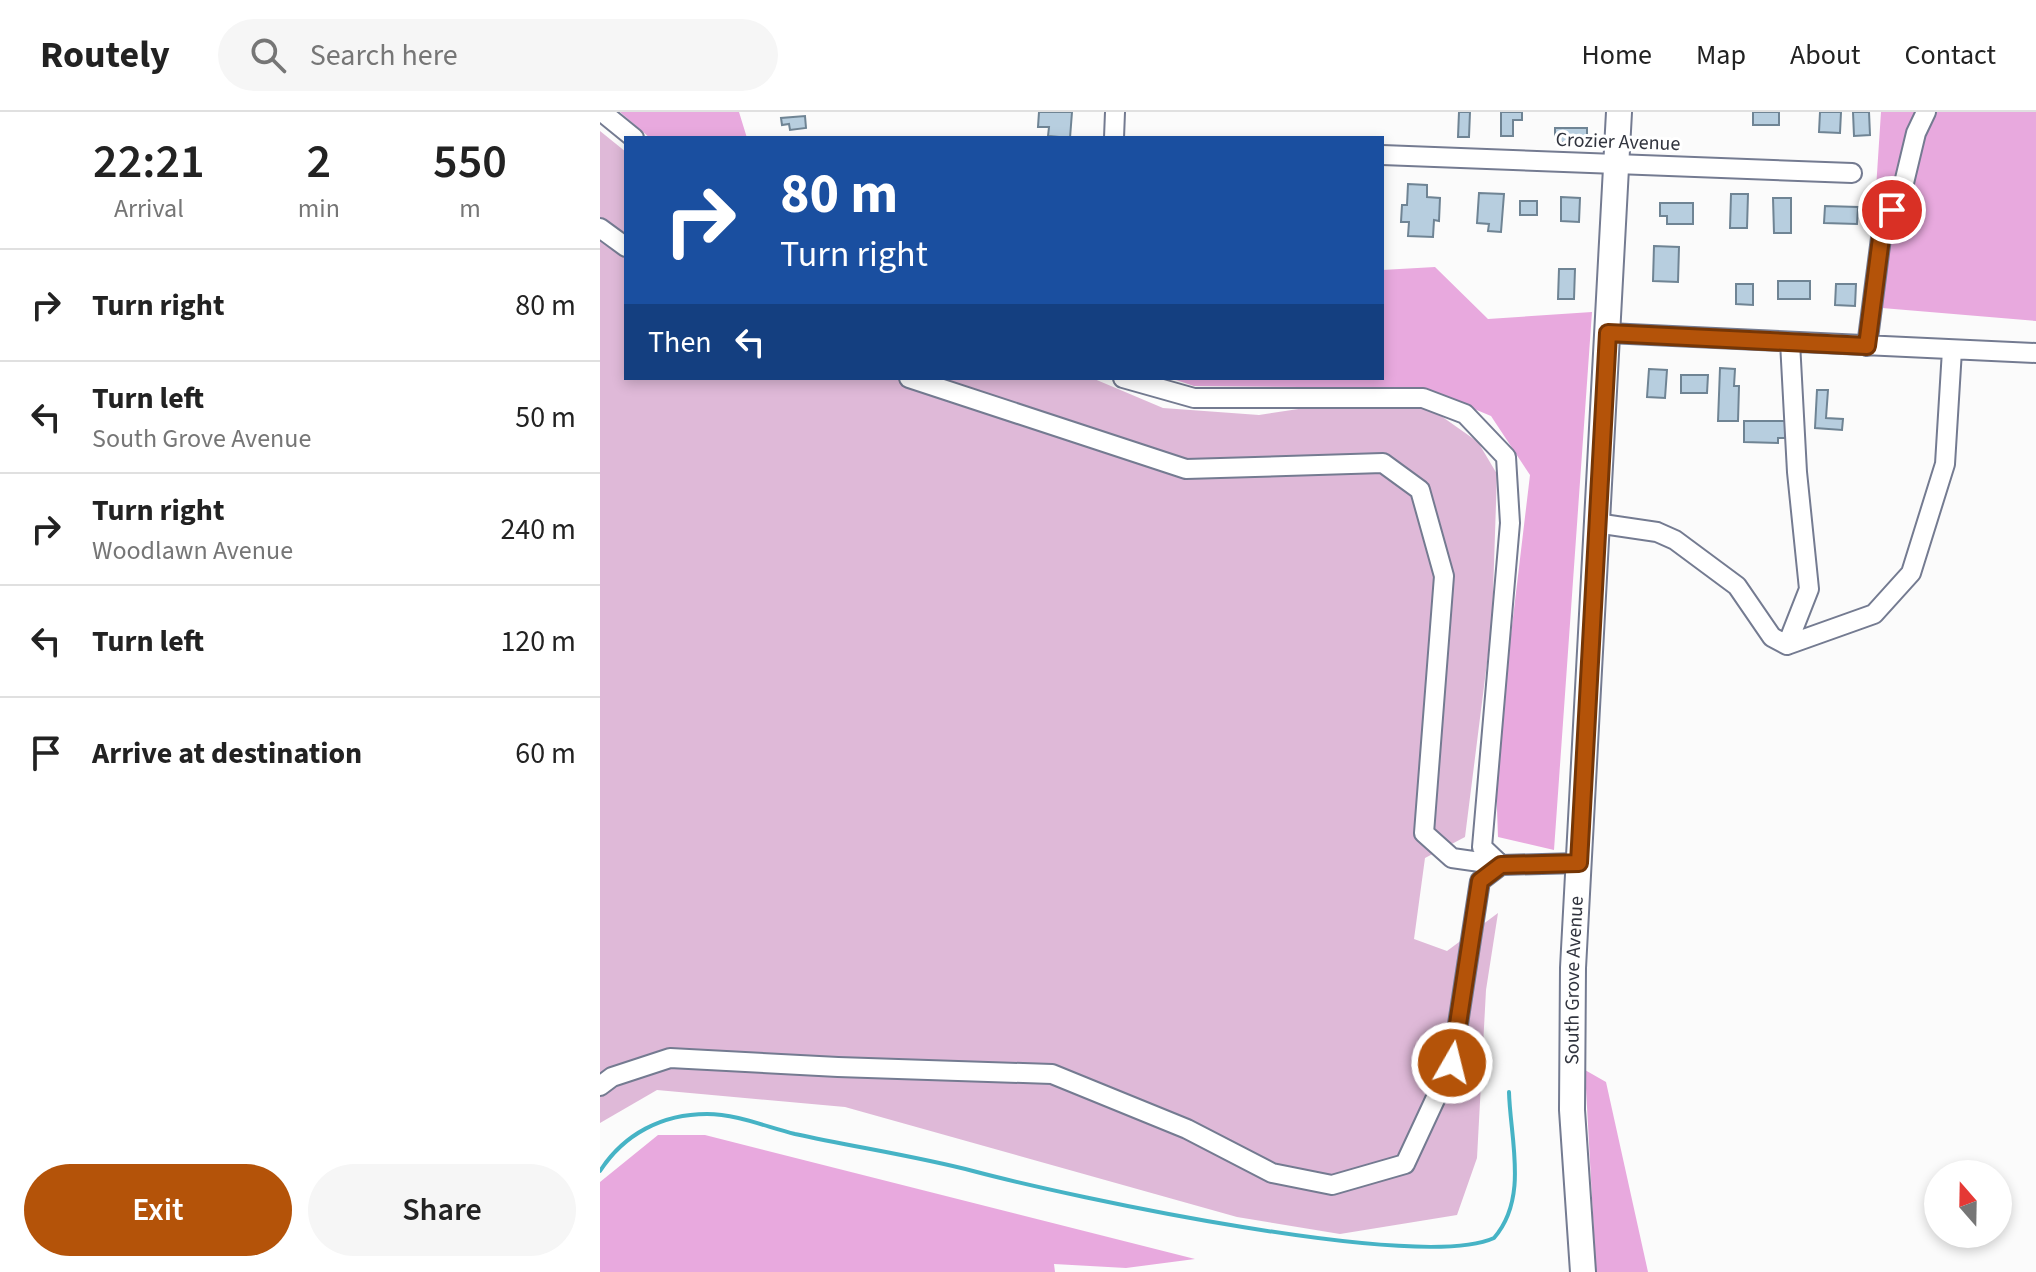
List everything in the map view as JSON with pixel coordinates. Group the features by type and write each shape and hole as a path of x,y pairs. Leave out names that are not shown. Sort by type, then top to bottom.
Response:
{"main road":[{"name":"South Grove Avenue","path":"1583,1272 1572,1110 1573,968 1619,112"}],"street":[{"path":"602,112 632,136"},
{"path":"1114,136 1115,112"},
{"path":"1867,346 1881,238 1904,183 1916,133 1926,112"},
{"name":"Crozier Avenue","path":"1384,155 1852,173"},
{"path":"600,228 624,246"},
{"path":"1608,333 2036,353"},
{"path":"1787,645 1809,589 1797,472 1790,342"},
{"path":"1596,523 1657,532 1675,540 1737,586 1772,637 1787,645 1874,614 1911,573 1945,464 1952,350"},
{"path":"915,380 1186,469 1383,463 1420,490 1444,576 1424,833 1452,858 1501,865 1579,863"},
{"path":"1130,380 1194,398 1423,398 1465,414 1506,457 1510,523 1484,793 1482,847 1501,865"},
{"path":"600,1086 612,1077 670,1058 1052,1074 1187,1129 1272,1173 1332,1185 1405,1164 1452,1063 1480,881 1501,865"}],"shaded area":[{"path":"620,112 739,112 746,136 648,136"},
{"path":"1881,112 2036,112 2036,321 1882,308 1870,281"},
{"path":"600,131 624,150 624,380 1097,380 1163,408 1259,415 1352,401 1427,406 1478,442 1497,474 1492,623 1465,837 1425,858 1414,939 1447,951 1498,913 1486,990 1477,1158 1457,1215 1340,1234 1237,1217 845,1107 657,1090 600,1123"},
{"path":"1435,267 1488,319 1592,312 1554,850 1498,837 1494,725 1507,668 1530,475 1491,416 1424,388 1194,386 1176,380 1384,380 1384,270"},
{"path":"1585,1070 1606,1082 1648,1272 1596,1272"},
{"path":"658,1135 705,1135 1195,1259 1126,1268 1054,1264 1055,1272 600,1272 600,1182"}],"building":[{"path":"1039,112 1072,112 1070,136 1048,136 1049,127 1038,127"},
{"path":"1459,112 1470,112 1469,137 1458,137"},
{"path":"1501,112 1522,112 1522,120 1513,120 1513,136 1501,136"},
{"path":"1753,112 1779,112 1779,125 1753,125"},
{"path":"1820,112 1841,112 1840,133 1819,132"},
{"path":"1853,112 1869,112 1870,135 1854,136"},
{"path":"805,116 806,128 790,130 789,124 782,125 781,118"},
{"path":"1555,128 1587,128 1587,143 1555,142"},
{"path":"1408,184 1427,185 1427,197 1440,198 1439,221 1434,220 1433,237 1408,236 1409,222 1401,222 1402,205 1407,205"},
{"path":"1479,193 1504,194 1501,232 1488,231 1489,224 1477,223"},
{"path":"1731,194 1748,194 1747,228 1730,228"},
{"path":"1561,197 1580,198 1579,222 1561,221"},
{"path":"1773,198 1791,198 1791,233 1774,233"},
{"path":"1520,201 1537,201 1537,215 1520,215"},
{"path":"1660,203 1693,203 1693,224 1667,224 1667,216 1660,216"},
{"path":"1825,206 1858,207 1857,224 1824,223"},
{"path":"1654,246 1679,247 1678,282 1653,281"},
{"path":"1559,269 1575,269 1574,299 1558,299"},
{"path":"1778,281 1810,281 1810,299 1778,299"},
{"path":"1736,284 1753,284 1753,305 1736,304"},
{"path":"1836,284 1856,284 1855,306 1835,305"},
{"path":"1720,368 1735,369 1734,386 1739,386 1738,421 1718,421"},
{"path":"1649,369 1667,370 1665,398 1647,397"},
{"path":"1681,375 1708,375 1707,393 1681,393"},
{"path":"1817,390 1828,390 1826,418 1843,419 1842,430 1815,428"},
{"path":"1744,421 1786,421 1785,438 1778,438 1778,443 1744,442"}],"waterway":[{"path":"600,1171 621,1146 646,1129 675,1118 707,1114 740,1118 795,1134 1161,1213 1322,1239 1395,1246 1454,1246 1494,1238 1505,1222 1511,1205 1515,1167 1509,1092"}],"route":[{"path":"1452,1063 1480,881 1501,865 1579,863 1591,599 1608,333 1867,346 1881,238 1892,210"}]}
